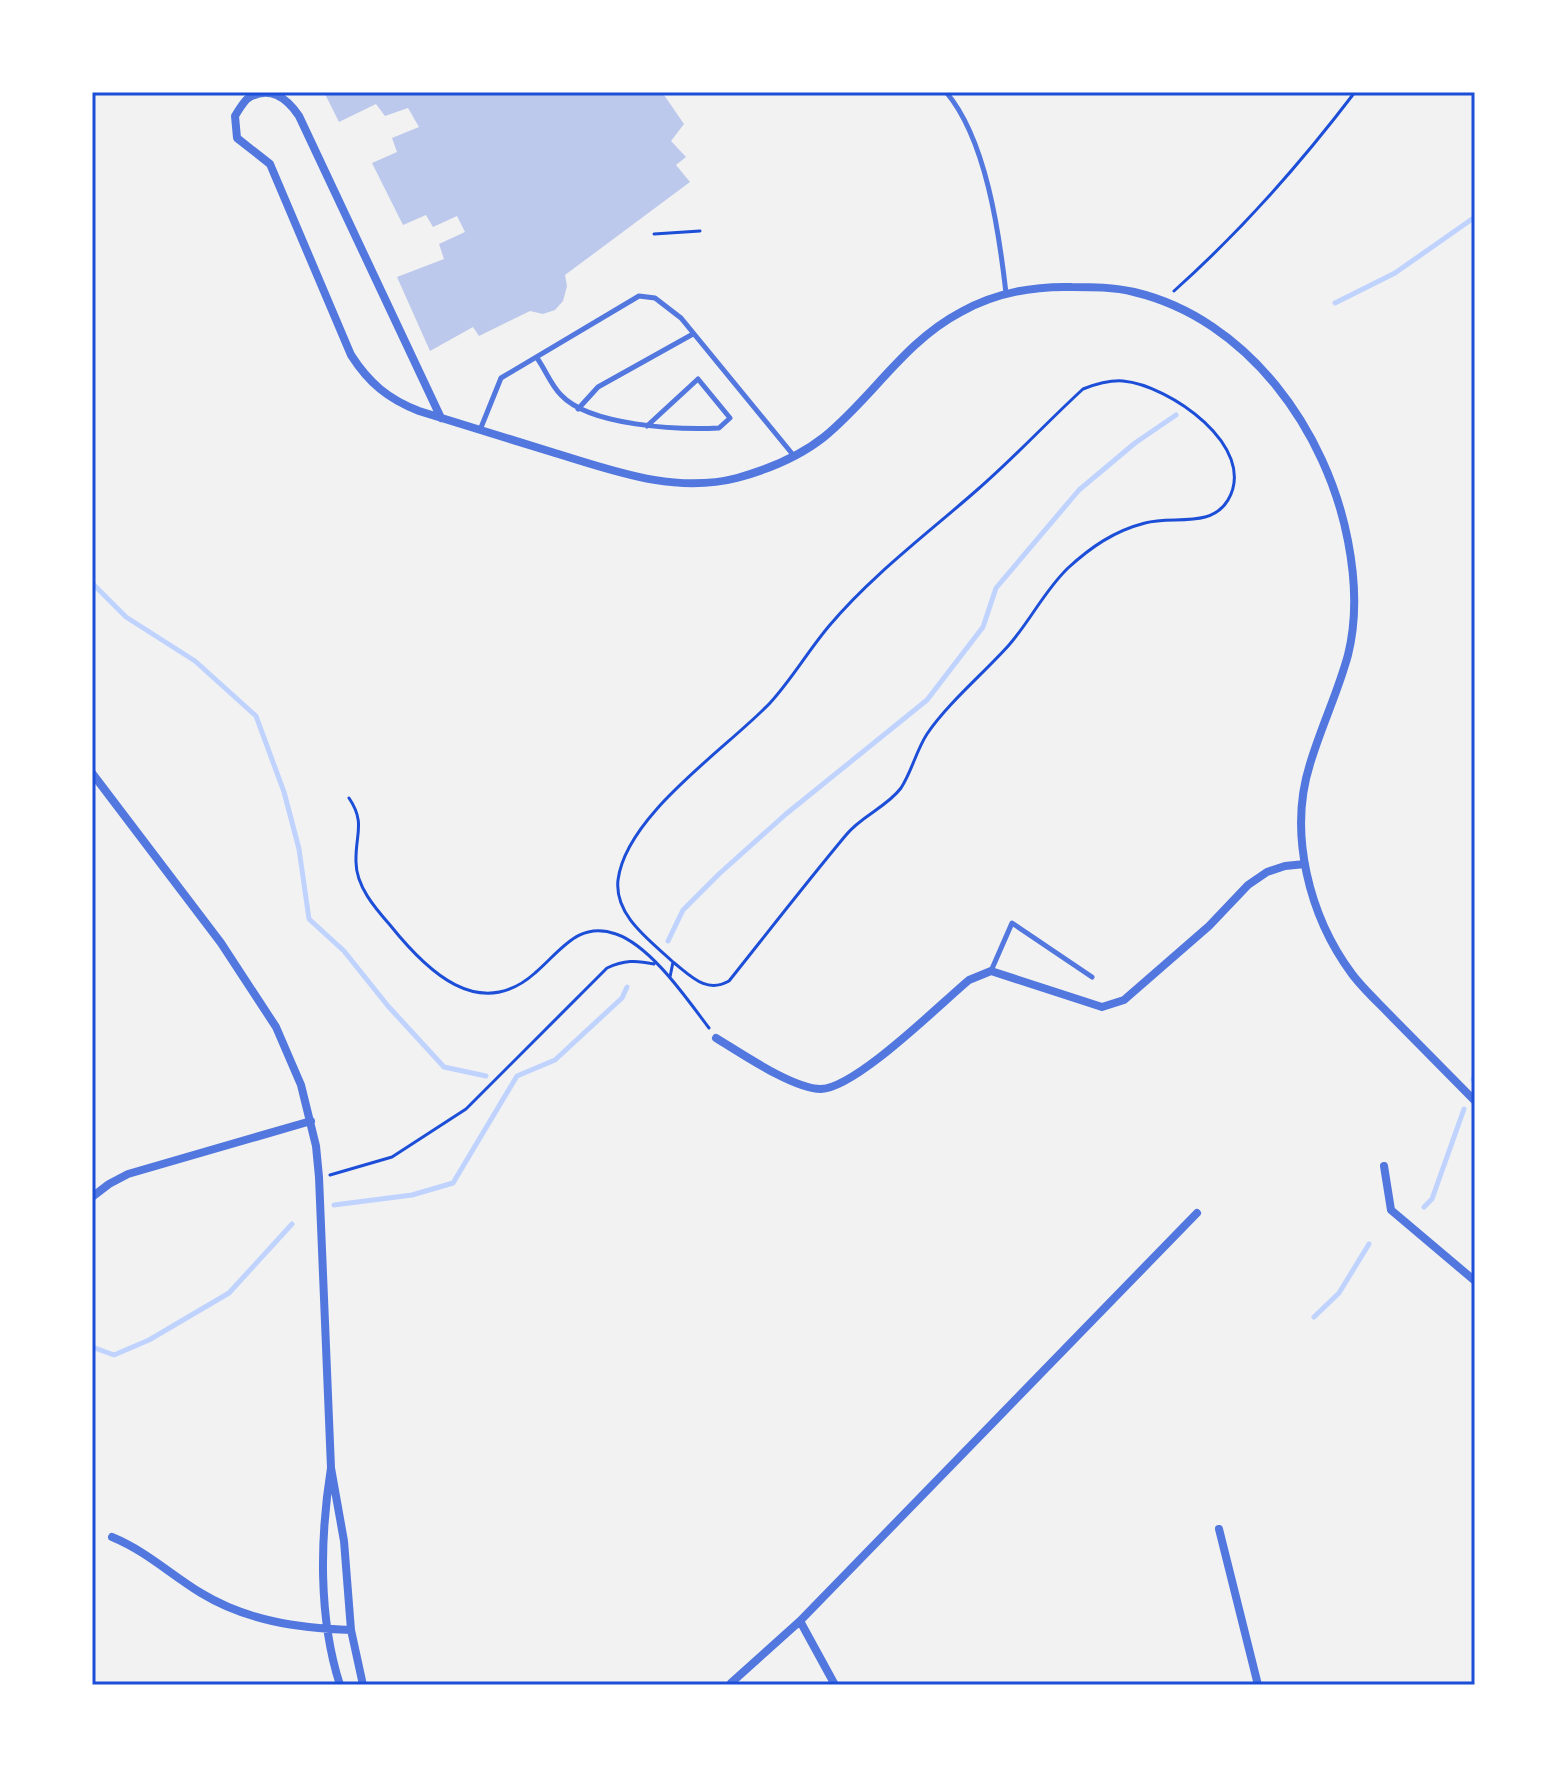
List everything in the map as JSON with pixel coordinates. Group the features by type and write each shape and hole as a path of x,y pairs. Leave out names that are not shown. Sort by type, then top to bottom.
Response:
{"street":[{"path":"441,418 299,116 288,100 268,92 247,99 235,116 237,138 270,164 351,355 371,381 396,402 441,418 600,467 657,481 705,483 735,479 794,456 823,438 911,347 933,330 960,312 1006,293 1059,286 1133,292 1163,302 1223,335 1267,376 1309,434 1328,469 1349,545 1354,588 1349,653 1306,781 1301,817 1305,864 1324,927 1355,978 1475,1101"},
{"path":"92,773 250,984 293,1063 311,1121 319,1177 331,1468 344,1541 351,1630 363,1685"},
{"path":"716,1038 783,1078 819,1089 837,1086 859,1074 969,980 991,971 1102,1007 1124,1000 1209,926 1248,885 1267,872 1305,864"},
{"path":"92,1197 128,1174 311,1121"},
{"path":"1384,1166 1391,1210 1475,1281"},
{"path":"731,1683 800,1621 1197,1213"},
{"path":"331,1468 324,1522 324,1573 328,1629 340,1685"},
{"path":"1219,1529 1258,1685"},
{"path":"112,1537 133,1546 204,1594 235,1610 282,1623 351,1630"},
{"path":"800,1621 835,1685"}],"lane":[{"path":"946,92 973,133 992,209 1006,293"},
{"path":"480,430 501,378 639,296 655,298 681,318 794,456"},
{"path":"578,409 598,387 693,334"},
{"path":"537,358 560,395 578,409 647,426 687,430 719,428 730,418 698,379 647,426"},
{"path":"991,971 1012,923 1092,977"}],"path":[{"path":"1163,302 1200,268 1293,170 1355,92"},
{"path":"654,234 700,231"},
{"path":"1124,381 1152,388 1179,402 1206,423 1224,445 1235,469 1234,485 1228,501 1218,513 1202,519 1147,522 1117,532 1091,547 1063,573 1011,642 928,732 899,790 847,832 729,981 709,987 673,962 637,928 618,898 618,879 624,858 642,825 770,703 829,626 881,574 983,486 1083,389 1101,382 1124,381"},
{"path":"349,798 358,811 360,821 356,863 359,880 367,895 420,959 459,988 482,994 502,993 518,986 578,934 597,930 615,933 633,942 670,977 716,1038"},
{"path":"319,1177 392,1157 466,1109 607,968 622,961 658,965"},
{"path":"670,977 673,962"}],"building":[{"path":"324,92 662,92 684,124 671,141 686,157 676,165 690,182 565,275 567,286 563,301 555,310 543,314 530,311 479,336 473,327 430,351 397,277 444,259 439,244 465,232 457,216 433,227 426,215 403,225 372,163 397,152 392,138 419,127 408,108 385,116 376,104 339,122"}],"waterway":[{"path":"1335,303 1395,273 1475,217"},
{"path":"668,941 683,910 719,874 786,814 927,700 983,627 996,588 1079,490 1135,443 1176,415"},
{"path":"92,583 126,617 195,661 256,716 284,792 299,849 309,919 344,951 388,1006 444,1067 486,1076"},
{"path":"334,1205 412,1195 453,1183 517,1076 555,1060 622,998 627,987"},
{"path":"1473,1080 1475,1073"},
{"path":"1424,1207 1432,1199 1464,1109"},
{"path":"92,1347 114,1355 149,1340 229,1293 292,1224"},
{"path":"1314,1317 1339,1293 1369,1244"}]}
